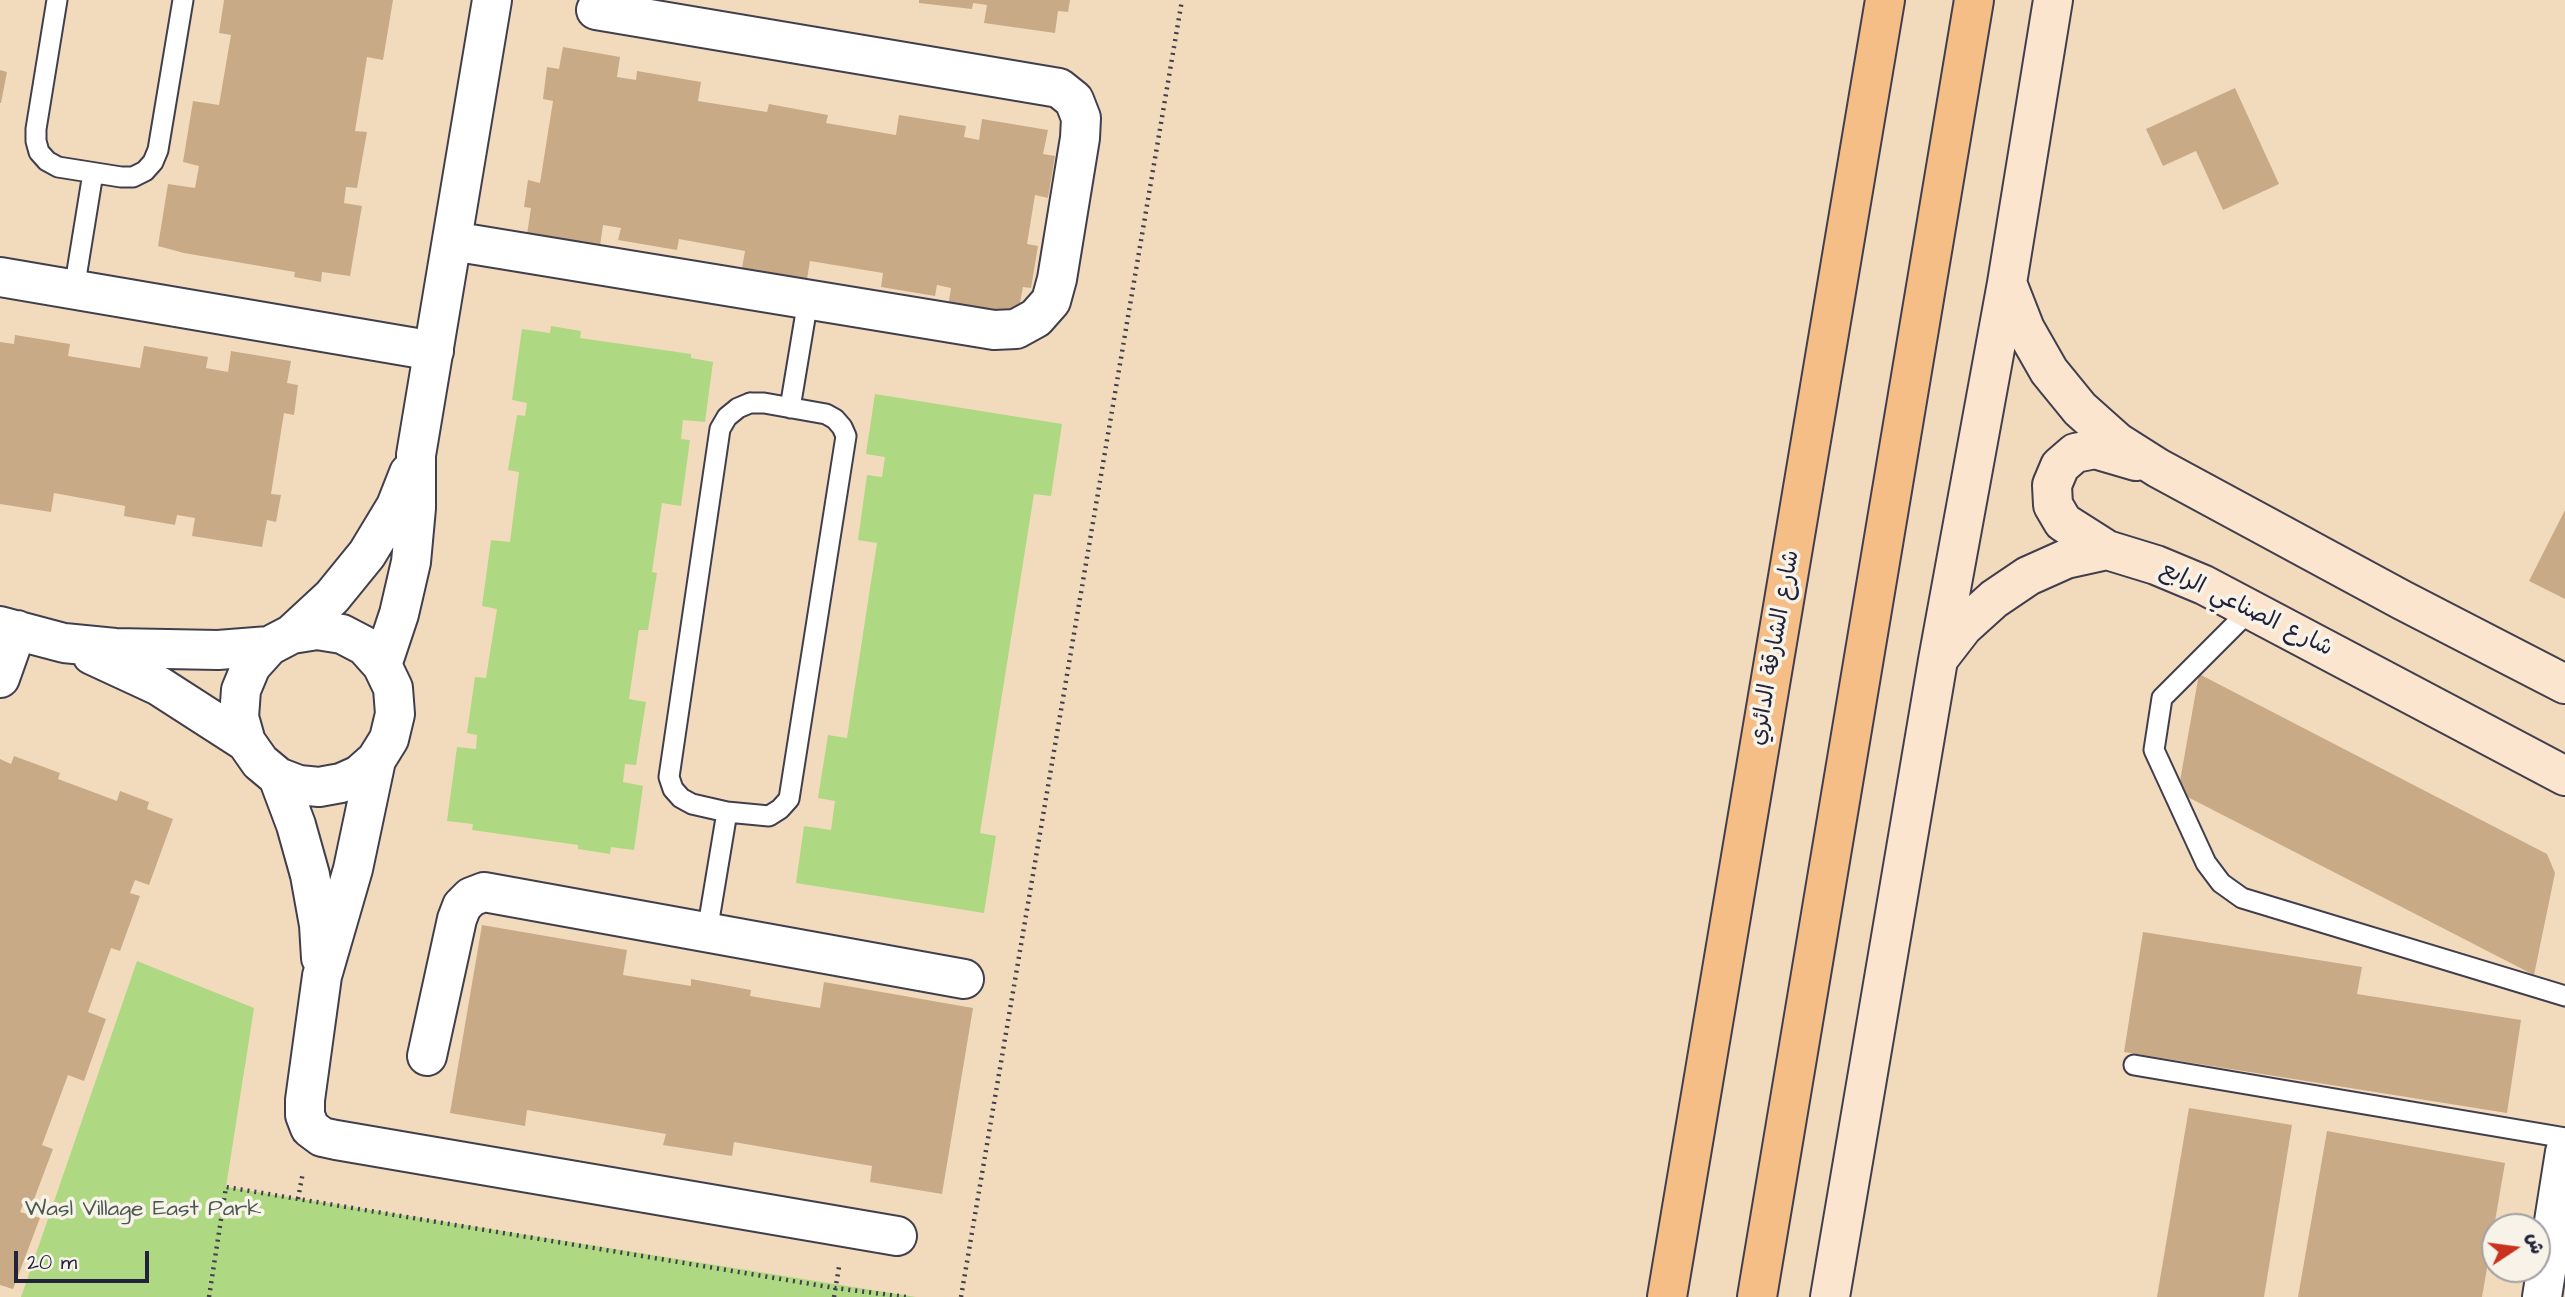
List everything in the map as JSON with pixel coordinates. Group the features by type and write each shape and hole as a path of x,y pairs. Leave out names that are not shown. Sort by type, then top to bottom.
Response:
{"highway":[{"name":"شارع الشارقة الدائري","path":"1667,1297 1885,0"},
{"path":"1757,1297 1974,0"}],"main road":[{"path":"1830,1297 1938,660 2007,283 2053,0"},
{"path":"2007,283 2025,329 2049,371 2080,410 2117,442 2158,468 2390,594 2565,684"},
{"path":"2106,550 2063,522 2053,505 2052,485 2060,466 2075,453 2095,449 2158,468"},
{"name":"شارع الصناعي الرابع","path":"1938,660 1963,627 1994,599 2028,576 2066,559 2106,550 2156,565 2192,580 2565,776"}],"street":[{"path":"382,665 399,614 411,562 416,508 416,455 492,0"},
{"path":"452,241 993,330 1016,329 1036,318 1051,301 1057,279 1081,118 1074,100 1059,88 596,10"},
{"path":"0,277 433,351"},
{"path":"64,643 166,650 280,640 317,630 342,634 365,646 382,665 393,688 395,714 389,739 376,760 359,775 319,787 299,785 278,777 260,762 246,742 239,717 241,690 251,666 280,640 332,597 367,554 396,506 416,455"},
{"path":"0,678 8,628 64,643 159,686 246,742"},
{"path":"376,760 353,869 322,976 305,1115 310,1128 322,1137 897,1236"},
{"path":"278,777 296,825 310,875 319,925 322,976"},
{"path":"427,1056 457,919 462,906 471,897 484,892 964,978"},
{"path":"2542,1297 2565,1152"}],"lane":[{"path":"57,0 36,141 39,152 47,162 58,167 121,177 133,177 145,171 158,150 183,0"},
{"path":"74,290 93,173"},
{"path":"790,408 808,300"},
{"path":"750,403 764,403 826,414 835,419 846,436 844,460 789,799 769,816 727,812 692,804 681,798 673,789 669,777 720,429 727,417 737,408 750,403"},
{"path":"2250,610 2162,698 2154,750 2206,863 2221,883 2242,898 2565,996"},
{"path":"707,932 727,812"},
{"path":"2134,1065 2565,1138"}],"path":[{"path":"961,1297 1182,0"},
{"path":"209,1297 226,1187 835,1288 906,1297"}],"green space":[{"path":"551,326 581,331 580,338 691,354 691,358 713,362 705,422 683,420 681,439 690,440 681,506 662,503 652,572 657,573 648,630 639,630 629,699 646,702 636,765 625,764 623,782 643,786 634,850 611,847 610,854 578,849 578,845 472,830 473,824 447,821 457,747 476,749 477,735 467,733 475,677 486,678 497,609 482,606 491,540 510,542 519,472 508,470 517,415 525,416 527,403 512,400 522,329 550,333"},
{"path":"875,394 1062,424 1051,496 1034,494 980,833 996,836 984,913 796,883 804,826 831,830 835,801 818,798 828,735 847,738 877,543 858,540 867,475 882,477 885,457 866,454"},
{"name":"Wasl Village East Park","path":"137,961 254,1008 226,1187 916,1297 21,1297"}],"building":[{"path":"224,0 393,0 383,60 367,57 355,131 367,132 357,188 346,187 344,203 362,206 350,276 322,272 321,282 294,277 295,272 158,246 168,184 195,188 199,166 183,162 193,101 219,105 231,35 219,33"},
{"path":"919,0 1070,0 1068,12 1058,11 1055,33 984,23 987,5 973,3 972,9 919,3"},
{"path":"563,47 620,57 617,77 636,80 637,71 701,82 698,101 767,112 769,104 828,115 826,123 896,135 899,115 966,126 964,137 979,140 982,119 1048,130 1043,154 1055,156 1048,198 1035,195 1027,244 1038,246 1031,288 1023,287 1017,319 948,307 951,288 937,285 935,296 881,287 883,273 810,261 807,279 742,268 745,251 679,239 677,250 618,240 621,228 603,225 600,246 527,234 531,208 524,207 528,180 540,183 553,101 543,99 547,67 559,69"},
{"path":"0,70 7,72 1,103 0,103"},
{"path":"2235,88 2279,184 2223,210 2196,151 2163,166 2146,129"},
{"path":"15,335 70,344 68,356 140,368 144,346 208,357 206,368 228,372 231,351 291,361 287,383 298,385 294,415 284,413 271,494 281,495 276,522 267,520 262,547 192,536 195,518 177,515 175,525 124,516 125,506 54,493 51,512 0,504 0,342 14,344"},
{"path":"2565,510 2565,599 2529,581"},
{"path":"2199,674 2547,854 2555,873 2534,975 2178,792"},
{"path":"14,756 60,773 58,779 117,801 120,791 149,802 147,809 173,819 149,885 135,880 130,893 140,896 120,951 111,948 88,1012 106,1019 84,1081 68,1075 42,1145 53,1149 33,1202 26,1198 20,1212 40,1218 13,1289 0,1285 0,759 11,764"},
{"path":"482,925 627,950 623,975 691,986 691,979 751,990 750,996 820,1008 824,982 973,1008 942,1194 870,1182 872,1166 734,1142 732,1156 663,1145 666,1134 527,1110 525,1126 450,1113"},
{"path":"2143,932 2362,967 2357,994 2521,1020 2507,1113 2124,1052"},
{"path":"2189,1108 2292,1125 2264,1297 2157,1297"},
{"path":"2327,1131 2505,1163 2496,1213 2481,1213 2481,1283 2484,1283 2482,1297 2298,1297"}]}
